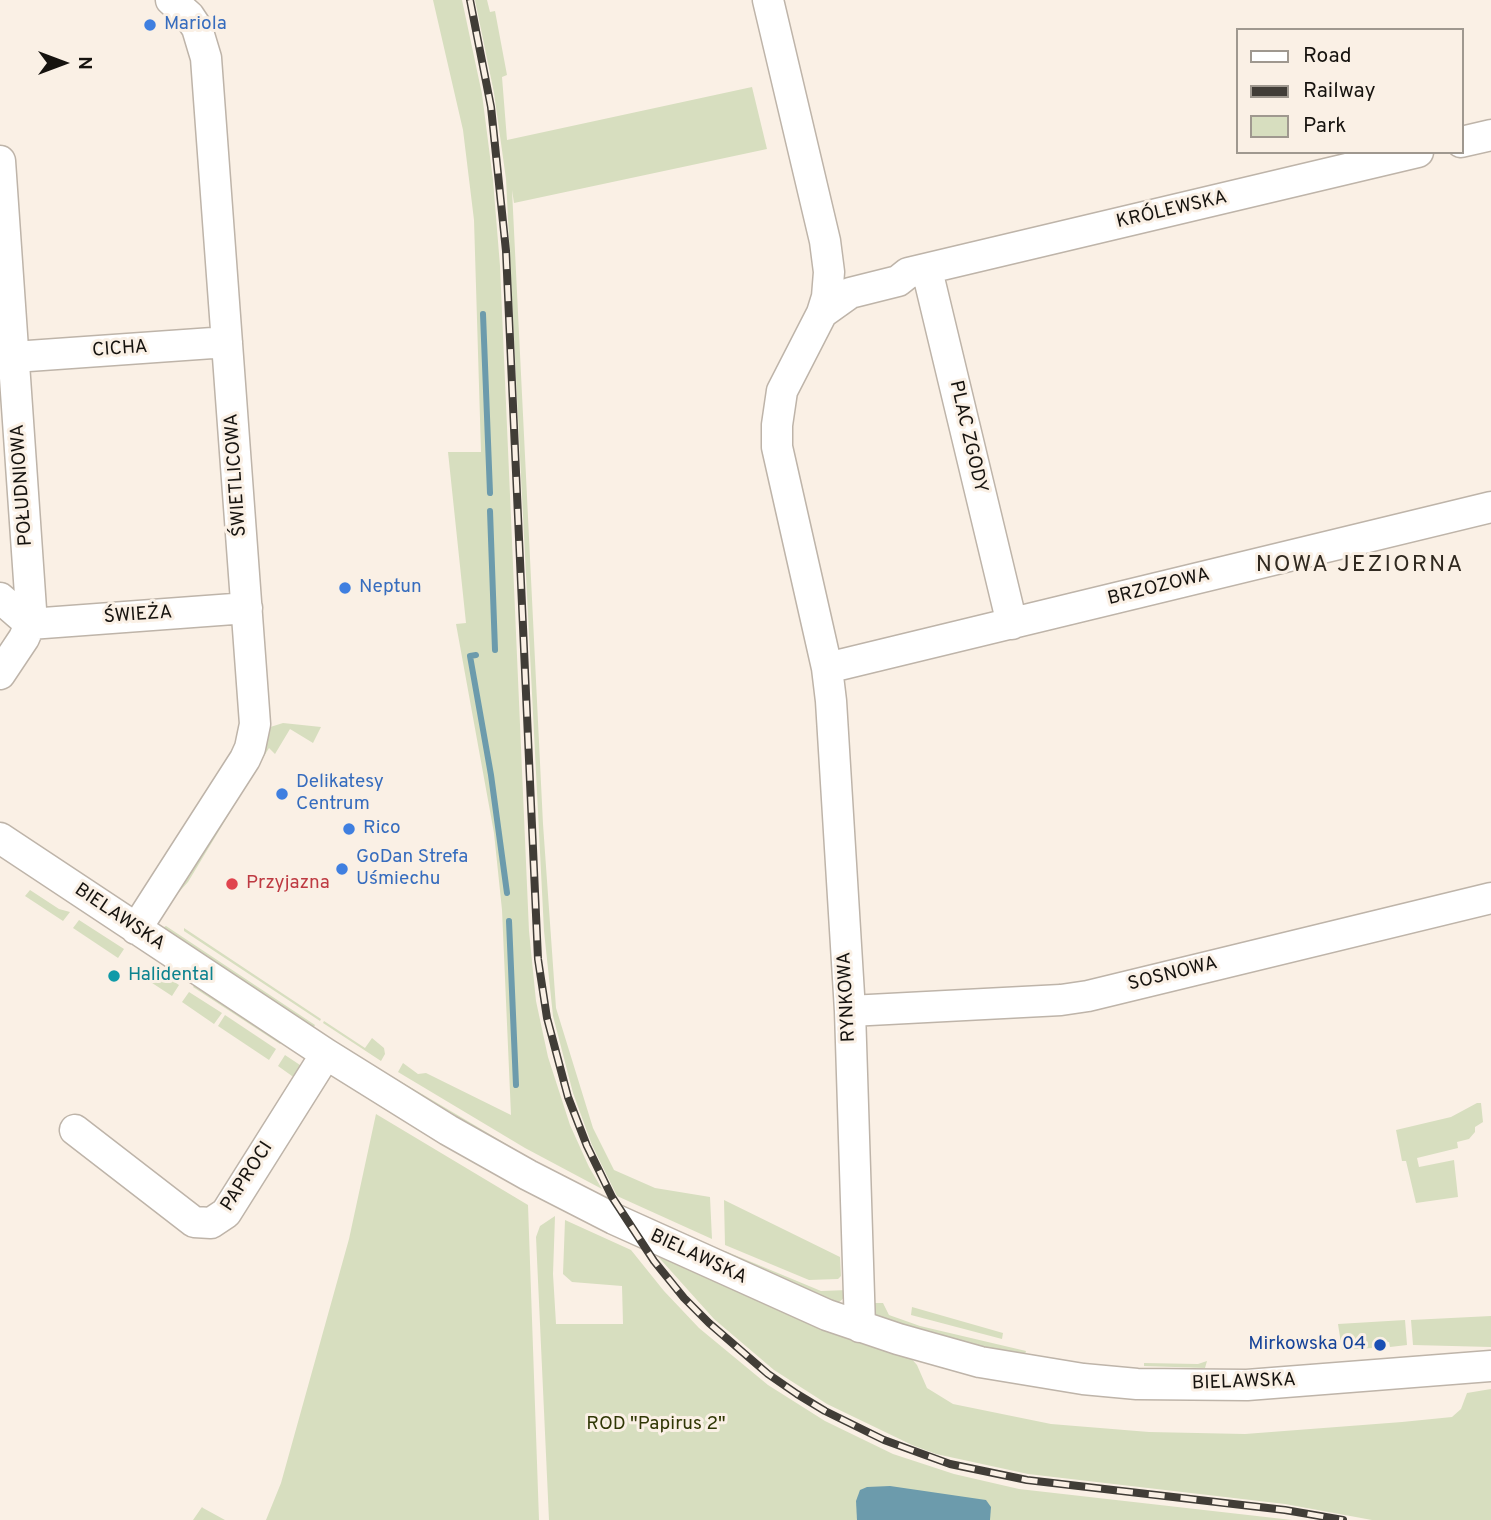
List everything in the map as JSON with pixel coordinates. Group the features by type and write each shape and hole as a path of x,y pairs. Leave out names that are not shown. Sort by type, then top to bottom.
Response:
{"street":[{"name":"ŚWIETLICOWA","path":"136,929 250,748 255,717 205,47 189,16 170,0"},
{"path":"768,0 825,241 829,277 822,313 782,391 777,425 777,447 827,668"},
{"path":"1463,142 1491,135"},
{"name":"KRÓLEWSKA","path":"917,271 1410,154"},
{"name":"POŁUDNIOWA","path":"0,161 30,624"},
{"path":"829,277 896,268 917,271"},
{"path":"822,313 850,293 898,281 917,271"},
{"name":"PLAC ZGODY","path":"917,271 1012,624"},
{"name":"CICHA","path":"14,357 227,342"},
{"name":"BRZOZOWA","path":"827,668 1491,507"},
{"path":"0,598 30,624 0,674"},
{"name":"ŚWIEŻA","path":"30,624 247,608"},
{"name":"RYNKOWA","path":"827,668 850,1011 860,1327"},
{"name":"BIELAWSKA","path":"0,838 326,1054 448,1130 565,1194 783,1297 860,1327 980,1362 1056,1376 1137,1384 1247,1385 1491,1366"},
{"name":"SOSNOWA","path":"850,1011 1088,996 1491,898"},
{"name":"PAPROCI","path":"75,1130 194,1222 211,1223 226,1213 326,1054"}],"green space":[{"path":"433,0 462,0 482,94 493,180 500,266 529,931 536,1001 548,1057 570,1125 602,1189 525,1148 398,1072 403,1063 418,1074 426,1073 511,1115 502,910 494,833 456,624 466,623 448,452 481,452 474,220 463,130"},
{"path":"475,0 487,0 490,12 495,11 507,75 502,77 507,140 752,87 767,149 514,203 512,190 543,824 556,1008 593,1128 614,1170 655,1188 710,1197 712,1239 617,1196 592,1145 573,1093 553,1016 544,931 506,179 494,93"},
{"path":"283,723 321,727 313,743 290,729 275,754 269,748 188,882 179,892 174,889 264,729"},
{"path":"30,890 59,909 70,912 63,921 25,896"},
{"path":"79,920 124,949 118,958 73,928"},
{"path":"166,926 315,1025 311,1032 160,929"},
{"path":"184,928 321,1019 320,1021 184,931"},
{"path":"153,968 179,985 172,996 146,979"},
{"path":"195,984 282,1041 280,1044 193,987"},
{"path":"189,992 222,1013 214,1024 182,1002"},
{"path":"225,1015 276,1049 269,1060 218,1026"},
{"path":"324,1021 365,1048 372,1038 384,1048 385,1054 381,1061 323,1023"},
{"path":"285,1055 306,1069 299,1081 278,1066"},
{"path":"395,1078 535,1161 587,1188 586,1191 594,1195 596,1192 607,1198 612,1206 526,1162"},
{"path":"1481,1103 1483,1122 1475,1127 1475,1132 1469,1139 1457,1142 1458,1148 1417,1158 1419,1167 1454,1160 1458,1197 1416,1203 1406,1161 1402,1161 1396,1130 1451,1117"},
{"path":"376,1114 528,1205 539,1520 266,1520 281,1483 349,1239"},
{"path":"724,1200 840,1257 841,1276 838,1279 809,1280 725,1245"},
{"name":"ROD \"Papirus 2\"","path":"555,1216 553,1274 556,1324 623,1324 622,1286 572,1282 563,1274 565,1220 631,1250 699,1328 768,1385 825,1421 893,1454 954,1474 1019,1489 1292,1520 549,1520 536,1237 540,1226"},
{"path":"653,1251 910,1357 917,1365 927,1388 953,1404 1051,1424 1149,1432 1245,1434 1402,1422 1452,1417 1461,1409 1467,1393 1491,1389 1491,1520 1372,1520 1285,1504 1028,1474 936,1454 827,1404 774,1370 714,1319"},
{"path":"725,1251 821,1291 848,1290 837,1304 725,1257"},
{"path":"869,1303 883,1303 889,1315 920,1326 1026,1351 1024,1358 1023,1360 875,1318"},
{"path":"912,1307 1003,1333 1002,1339 911,1315"},
{"path":"1491,1316 1491,1347 1413,1345 1411,1320"},
{"path":"1405,1320 1407,1345 1390,1347 1389,1342 1372,1343 1372,1348 1342,1350 1338,1324"},
{"path":"1207,1361 1205,1368 1144,1366 1144,1363 1198,1364"},
{"path":"203,1508 225,1520 193,1520"}],"water":[{"path":"890,1486 986,1500 991,1507 990,1520 857,1520 856,1501 860,1490"}],"waterway":[{"path":"483,314 490,493"},
{"path":"490,511 495,650"},
{"path":"476,655 470,656 491,775 507,893"},
{"path":"509,921 516,1085"}],"railway":[{"path":"470,0 491,107 506,251 538,959 547,1018 568,1097 587,1146 612,1197 654,1261 684,1298 709,1323 768,1374 797,1394 884,1440 950,1464 1027,1480 1285,1510 1343,1520"}],"place":[{"name":"Mariola","path":"150,25"},
{"name":"Neptun","path":"345,588"},
{"name":"Delikatesy Centrum","path":"282,794"},
{"name":"Rico","path":"349,829"},
{"name":"GoDan Strefa Uśmiechu","path":"342,869"},
{"name":"Przyjazna","path":"232,884"},
{"name":"Halidental","path":"114,976"},
{"name":"Mirkowska 04","path":"1380,1345"}],"district":[{"name":"NOWA JEZIORNA","path":"1360,566"}]}
